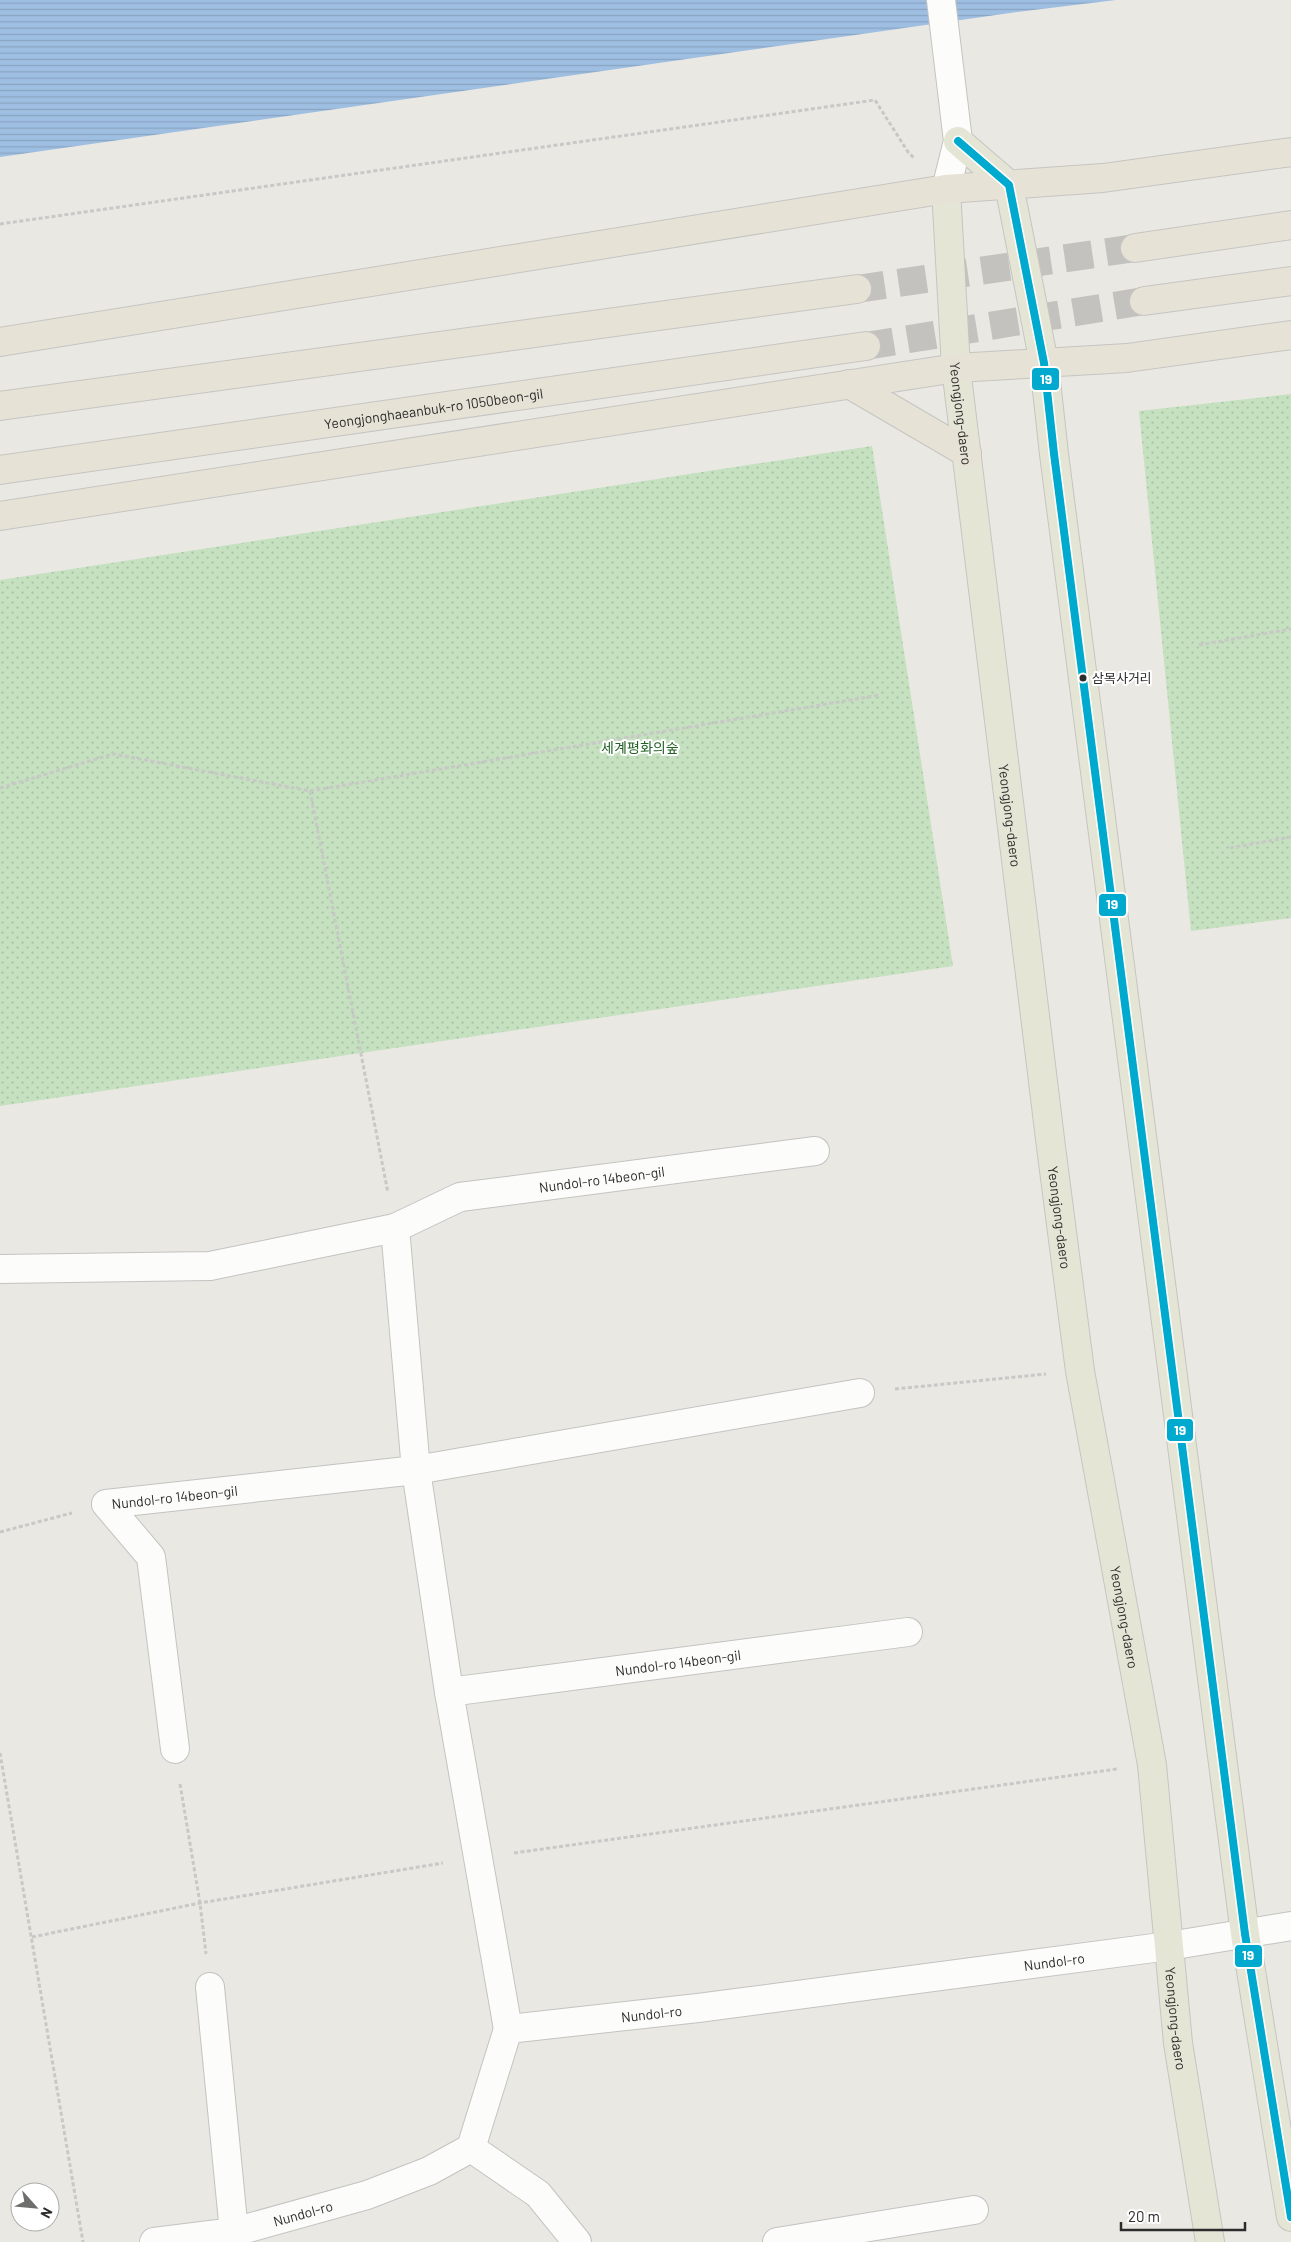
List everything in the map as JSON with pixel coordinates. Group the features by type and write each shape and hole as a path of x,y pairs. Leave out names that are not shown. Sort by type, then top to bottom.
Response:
{"highway":[{"path":"0,342 946,189 1103,178 1291,152"},
{"path":"1135,248 1291,225"},
{"path":"1144,301 1291,281"},
{"path":"0,406 857,289"},
{"path":"0,516 956,368 1128,358 1291,335"},
{"name":"Yeongjonghaeanbuk-ro 1050beon-gil","path":"0,470 866,346"},
{"path":"849,384 967,453"}],"main road":[{"path":"958,141 1009,185 1044,363 1245,1934 1291,2217"},
{"name":"Yeongjong-daero","path":"946,189 956,368 1048,1128 1080,1371 1152,1765 1178,2043 1210,2242"}],"street":[{"path":"941,0 952,104 958,141 946,189"},
{"name":"Nundol-ro 14beon-gil","path":"0,1269 210,1266 395,1228 460,1197 815,1151"},
{"path":"395,1228 416,1470 449,1692 508,2029 471,2148 538,2194 577,2242"},
{"name":"Nundol-ro 14beon-gil","path":"106,1504 416,1470 860,1393"},
{"name":"Nundol-ro 14beon-gil","path":"106,1504 151,1557 175,1749"},
{"name":"Nundol-ro 14beon-gil","path":"449,1692 908,1632"},
{"name":"Nundol-ro","path":"508,2029 698,2008 1169,1946 1291,1926"},
{"path":"210,1987 234,2232"},
{"name":"Nundol-ro","path":"154,2242 234,2232 367,2195 429,2171 471,2148"},
{"path":"777,2242 974,2210"}],"path":[{"path":"0,224 876,100 908,152 946,189"},
{"path":"1200,645 1291,629"},
{"path":"0,788 113,754 310,791 880,694"},
{"path":"310,791 395,1228"},
{"path":"1230,848 1291,837"},
{"path":"860,1393 1080,1371"},
{"path":"0,1532 106,1504"},
{"path":"175,1749 200,1903 210,1987"},
{"path":"0,1753 83,2242"},
{"path":"32,1937 200,1903 477,1858 1152,1765"}],"green space":[{"path":"1291,394 1291,918 1191,931 1139,411"},
{"name":"세계평화의숲","path":"872,446 953,966 0,1106 0,580"}],"water":[{"path":"0,0 1116,0 1017,12 0,157"}],"tunnel":[{"path":"857,289 1135,248"},
{"path":"866,346 1144,301"}],"transit line":[{"name":"19","path":"958,141 1009,185 1044,363 1054,454 1245,1934 1291,2217"}],"place":[{"name":"삼목사거리","path":"1083,678"}]}
